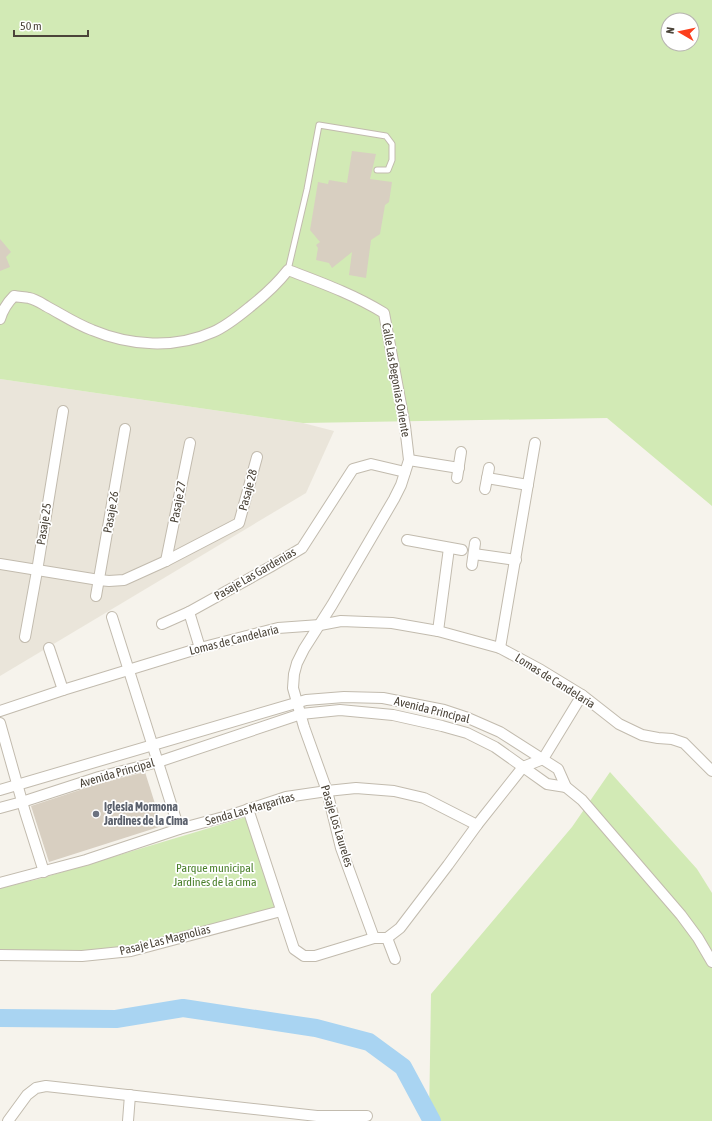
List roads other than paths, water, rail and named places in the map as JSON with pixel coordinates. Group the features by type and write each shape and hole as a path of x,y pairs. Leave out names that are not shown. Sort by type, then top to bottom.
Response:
{"street":[{"path":"0,319 2,310 14,296 31,298 79,324 111,338 147,343 169,344 192,340 214,332 239,316 263,297 288,270"},
{"name":"Calle Las Begonias Oriente","path":"288,270 346,292 384,313 406,426 410,460 394,499 297,663 294,674 293,688 301,714"},
{"name":"Pasaje 25","path":"24,637 37,571 62,411"},
{"name":"Pasaje 26","path":"96,596 100,580 125,429"},
{"name":"Pasaje 27","path":"166,561 190,443"},
{"path":"500,648 535,443"},
{"path":"410,460 458,473 461,452"},
{"name":"Pasaje 28","path":"166,561 239,523 257,457"},
{"name":"Pasaje Las Gardenias","path":"162,624 189,612 302,548 353,469 370,464 406,472"},
{"path":"487,478 528,485"},
{"path":"407,540 462,550"},
{"path":"472,564 475,543"},
{"path":"438,631 449,548"},
{"path":"474,554 516,560"},
{"path":"0,564 37,571 109,581 124,580 166,561"},
{"path":"189,612 200,648"},
{"path":"112,617 179,829"},
{"name":"Lomas de Candelaria","path":"0,711 200,648 278,628 320,625 341,621 392,623 438,631 500,648 541,670 582,695 619,724 642,735 672,739 684,743 712,771"},
{"path":"49,648 63,690"},
{"path":"248,809 294,949 304,956 315,956 374,938 387,938 400,928 477,824 523,767 542,759 582,695"},
{"name":"Avenida Principal","path":"0,790 298,702 344,697 383,698 444,710 468,718 500,732 558,769 566,787"},
{"name":"Avenida Principal","path":"0,808 99,777 158,762 301,714 340,710 393,715 442,726 467,734 495,747 547,784 566,787"},
{"name":"Pasaje Los Laureles","path":"301,714 326,791 341,848 374,938"},
{"path":"0,726 44,872"},
{"path":"566,787 582,800 681,915 698,938 712,962"},
{"name":"Senda Las Margaritas","path":"0,883 44,872 286,797 326,791 356,788 394,791 424,798 477,824"},
{"name":"Pasaje Las Magnolias","path":"0,955 82,956 131,951 281,911"},
{"path":"387,938 395,959"},
{"path":"8,1121 27,1095 36,1088 46,1086 318,1116 366,1116"},
{"path":"128,1121 130,1095"}],"lane":[{"path":"288,270 307,189 319,125 386,136 392,144 392,160 388,170 377,170"}],"waterway":[{"path":"0,1018 116,1019 183,1008 316,1028 369,1042 403,1067 432,1121"}],"place":[{"name":"Iglesia Mormona Jardines de la Cima","path":"96,814"}],"park label":[{"name":"Parque municipal Jardines de la cima","path":"215,875"}]}
